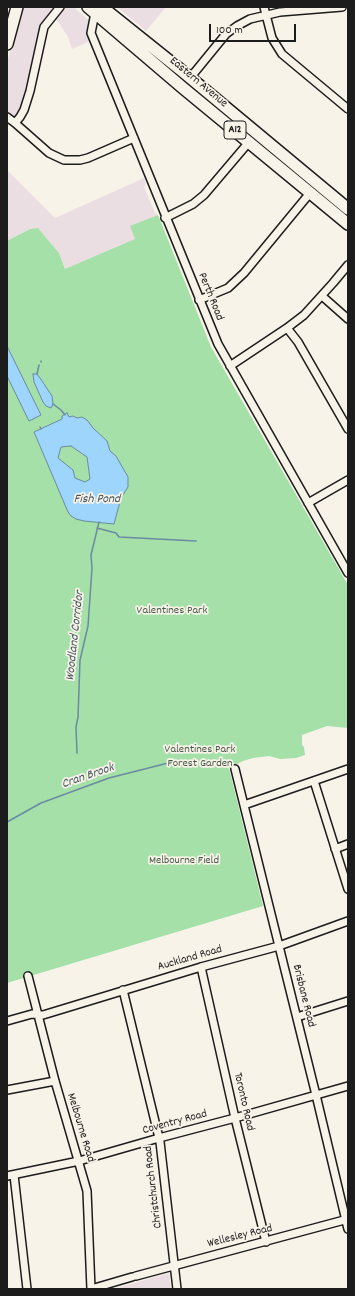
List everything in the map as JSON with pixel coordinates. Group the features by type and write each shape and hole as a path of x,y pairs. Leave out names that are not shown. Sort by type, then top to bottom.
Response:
{"main road":[{"path":"7,15 9,7"},
{"path":"7,44 17,7"},
{"name":"Eastern Avenue","path":"95,9 190,78 348,209"},
{"name":"Eastern Avenue","path":"95,9 249,142 348,224"}],"street":[{"path":"15,123 24,110 30,91 44,26 60,7"},
{"path":"264,7 272,38 282,54 348,109"},
{"path":"190,78 226,34 250,19 280,12 342,7"},
{"name":"Perth Road","path":"95,9 91,33 165,218 218,344 348,573"},
{"path":"7,117 49,153 64,160 80,160 88,158 134,138"},
{"path":"165,218 193,204 204,195 249,142"},
{"path":"199,300 228,288 244,273 310,193"},
{"path":"230,366 304,315 322,296 348,264"},
{"path":"322,296 348,318"},
{"path":"287,328 298,342 348,429"},
{"path":"308,503 348,480"},
{"name":"Brisbane Road","path":"235,769 348,1229"},
{"path":"244,805 348,769"},
{"path":"314,781 348,889"},
{"path":"335,849 348,844"},
{"name":"Auckland Road","path":"7,1021 32,1014 43,1015 122,990 279,946 348,921"},
{"name":"Toronto Road","path":"201,967 235,1118 266,1242"},
{"name":"Melbourne Road","path":"28,976 55,1081 86,1185 88,1197 91,1289"},
{"name":"Christchurch Road","path":"122,990 159,1138 177,1289"},
{"path":"297,1017 348,1001"},
{"path":"7,1090 55,1081"},
{"name":"Coventry Road","path":"10,1176 79,1161 348,1086"},
{"path":"10,1176 27,1289"},
{"name":"Wellesley Road","path":"91,1289 174,1265 347,1220"}],"shaded area":[{"path":"21,7 73,7 92,23 93,40 72,49 68,37 54,18 46,26 20,122 7,113 7,63"},
{"path":"117,7 166,7 146,31"},
{"path":"7,170 55,218 144,178 146,184 144,187 155,213 159,216 113,389 59,253 38,228 30,229 7,241"},
{"path":"169,1273 171,1289 111,1289 117,1288"}],"green space":[{"name":"Valentines Park","path":"158,215 211,347 348,585 348,728 327,726 302,735 302,745 304,747 305,755 296,758 280,759 269,756 253,758 229,768 263,906 7,983 7,241 30,229 38,228 59,253 65,269 135,239 130,226"}],"water":[{"path":"7,346 41,415 29,421 7,376"},
{"path":"33,374 37,374 52,396 53,404 51,408 46,406 43,402 34,382"},
{"name":"Fish Pond","path":"67,413 69,417 82,417 87,420 107,441 110,451 116,456 128,477 128,487 121,498 114,524 76,519 68,512 34,432 62,419 62,416","holes":["71,446 87,457 90,479 85,482 75,478 73,470 58,458 61,447"]}],"waterway":[{"path":"37,374 39,365"},
{"path":"53,404 65,415"},
{"name":"Woodland Corridor","path":"77,753 76,727 78,717 80,660 88,626 92,568 91,555 99,522"},
{"path":"97,528 116,533 119,537 196,541"},
{"name":"Cran Brook","path":"7,822 41,803 109,778 180,760"}],"park label":[{"name":"Valentines Park Forest Garden","path":"200,757"},
{"name":"Melbourne Field","path":"184,861"}]}
